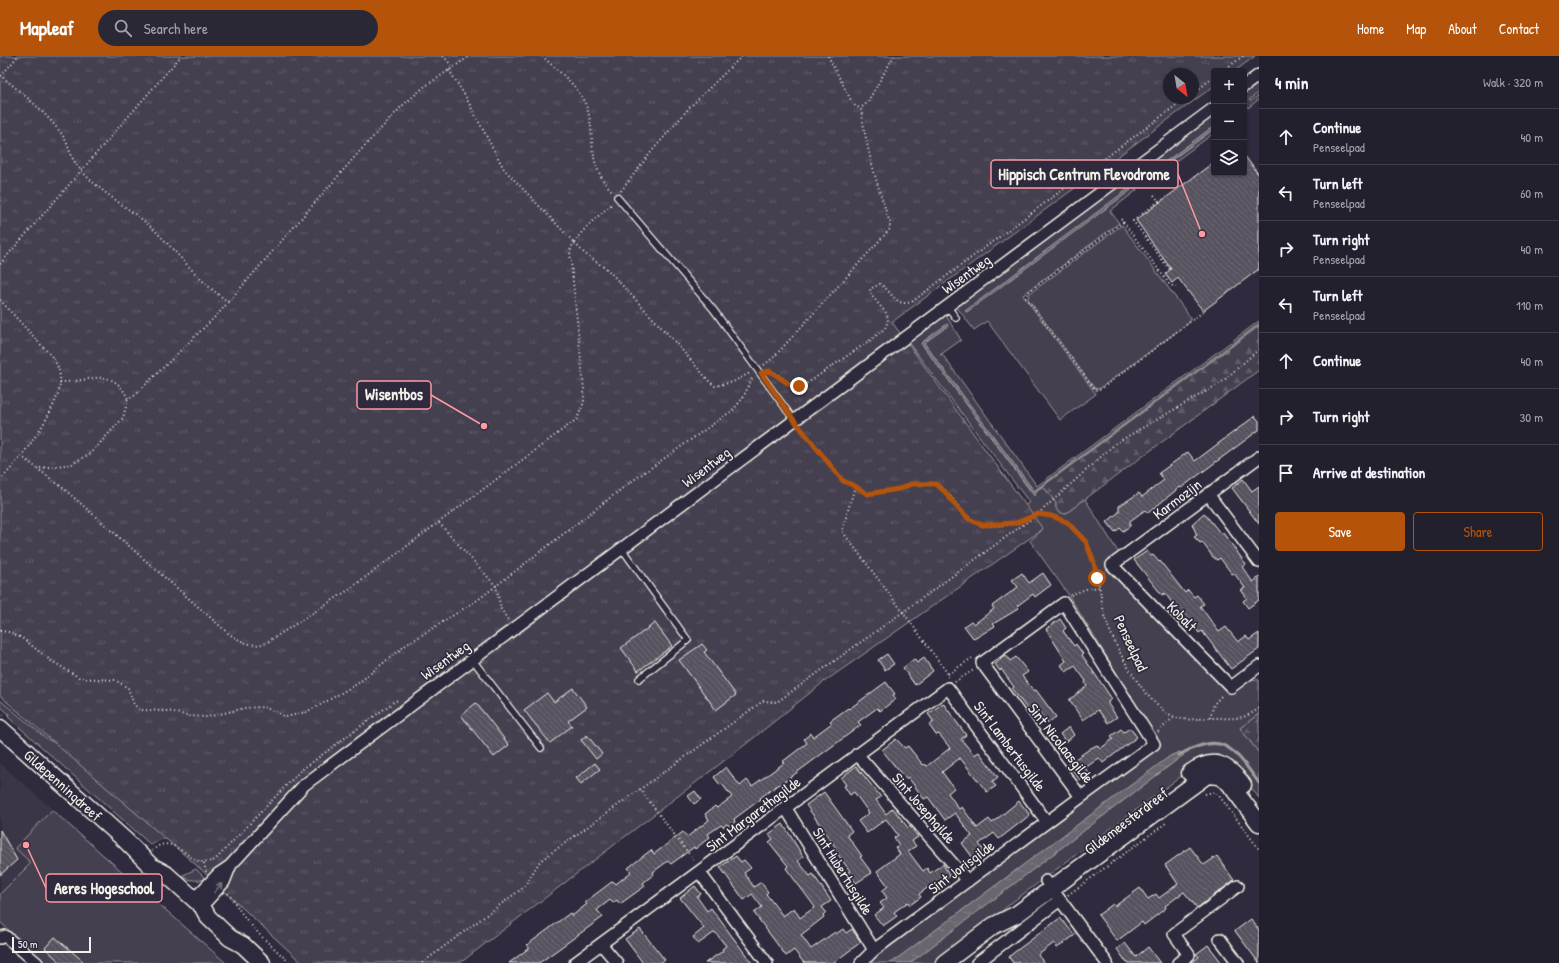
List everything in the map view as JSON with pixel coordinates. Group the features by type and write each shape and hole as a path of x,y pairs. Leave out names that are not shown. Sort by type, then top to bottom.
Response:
{"street":[{"path":"1247,84 1259,74"},
{"name":"Wisentweg","path":"198,902 217,883 230,866 304,785 1211,110"},
{"name":"Karmozijn","path":"1112,566 1259,457"},
{"path":"1208,494 1259,562"},
{"name":"Kobalt","path":"1112,566 1231,687"},
{"path":"982,663 1064,603 1150,738"},
{"name":"Sint Nicolaasgilde","path":"982,663 1081,797 1154,744 1150,738"},
{"path":"1231,687 1259,667"},
{"name":"Sint Margarethagilde","path":"576,963 600,944 700,873 857,754 948,688"},
{"name":"Sint Lambertusgilde","path":"948,688 1047,822"},
{"name":"Gildepenningdreef","path":"0,728 126,841 151,866 166,874 198,902 208,917 230,938 242,945 262,963"},
{"name":"Sint Josephgilde","path":"857,754 968,881"},
{"name":"Gildemeesterdreef","path":"1053,890 1194,771 1206,764 1218,763 1225,766 1235,774 1259,806"},
{"name":"Gildemeesterdreef","path":"944,963 993,926 1017,914 1053,890 1208,775 1219,776 1229,783 1259,823"},
{"name":"Sint Jorisgilde","path":"861,963 874,950 1081,797"},
{"name":"Sint Hubertusgilde","path":"786,807 874,950"},
{"name":"Gildepenningdreef","path":"126,841 143,848 162,865 166,874"},
{"path":"700,873 767,963"},
{"path":"1178,963 1189,955 1174,934 1238,886"},
{"path":"977,963 1053,890 1107,963"},
{"path":"0,938 5,936 37,963"},
{"path":"1220,939 1238,963"},
{"path":"600,944 617,963"}],"lane":[{"path":"1129,172 1136,182"},
{"path":"617,197 713,309 794,420"},
{"path":"947,306 956,318"},
{"path":"622,549 688,640 639,678"},
{"path":"472,659 540,748"}],"path":[{"path":"18,56 0,76 27,97 59,132 75,162 105,194 134,213 152,228 215,291 229,302"},
{"path":"0,264 181,56"},
{"path":"443,56 454,67"},
{"path":"128,398 134,396 229,302 360,151 401,107 424,87 470,56"},
{"path":"542,56 567,79 584,102 589,119 592,155 595,165 604,182 617,197"},
{"path":"21,456 39,468 98,518 228,633 239,641 250,645 266,643 346,591 563,430 579,416 584,402 584,393 570,255 574,243 615,201 652,151 689,108 742,56"},
{"path":"828,56 852,102 856,107 861,108"},
{"path":"1227,68 1243,56"},
{"path":"449,70 464,94 504,169 588,257 608,270 712,384 720,386 725,385 754,371"},
{"path":"1199,89 1211,80"},
{"path":"761,373 770,371 789,384 796,386 809,382 872,339 885,328 888,321 887,314 871,295 870,289 880,284 899,302 906,304 913,301 1178,104"},
{"path":"1252,165 1257,172"},
{"path":"1154,194 1159,201"},
{"path":"1163,199 1133,221 1170,270"},
{"path":"1121,219 1125,227 1170,285 1176,287"},
{"path":"1123,222 1027,293 1026,298 1095,390 1101,389 1204,312"},
{"path":"0,300 53,358 59,369 60,382 54,403 35,436 21,456 0,480"},
{"path":"422,963 524,887 540,861 763,701 777,702 1038,514 1116,443 1222,382 1259,349"},
{"path":"39,468 72,464 92,453 123,418 128,398 119,384 109,379 92,378 60,382"},
{"path":"794,420 843,481 855,486 867,494 899,489 911,484 936,484 969,519 982,525 1016,523 1038,514"},
{"path":"855,486 842,531 948,674 948,688"},
{"name":"Penseelpad","path":"1038,514 1051,516 1067,522 1078,531 1086,542 1094,563 1107,624 1140,688 1156,705 1174,717 1190,720 1210,718 1239,719 1259,708"},
{"path":"439,523 496,586 502,609 509,623"},
{"path":"0,631 9,632 22,638 50,660 80,678 117,680 128,688 134,706 141,710 168,711 189,716 207,717 246,708 264,707 286,717 290,717 320,706 357,684 406,645 496,586"},
{"path":"1064,603 1072,595 1099,587"},
{"path":"948,674 973,658 982,663 948,688"},
{"path":"1210,718 1214,704 1231,687"},
{"path":"1150,738 1174,717"},
{"path":"640,789 696,864 700,873"},
{"path":"1204,794 1213,792 1220,797 1259,849"},
{"name":"Gildemeesterdreef","path":"1053,890 1167,822"},
{"path":"150,854 161,845 169,843 178,847 189,858 204,863 215,860 231,845"},
{"path":"204,863 206,872 230,894 245,918 260,935 290,963"}],"shaded area":[{"path":"0,763 72,827 0,894"}],"green space":[{"path":"0,56 1255,56 1239,68 1211,68 1211,88 1199,97 1199,68 1163,68 1163,104 1189,104 892,322 1043,529 821,684 746,744 460,963 302,963 195,864 0,696"},
{"path":"1259,81 1259,92 1249,100 1251,101 1259,95 1259,99 1248,108 1247,107 1247,90"},
{"path":"1211,116 1211,128 1145,177 1147,178 1211,131 1211,135 1143,185 1137,177 1138,171"},
{"path":"1125,181 1132,182 1137,190 1110,211 1119,223 1023,295 1096,394 1060,420 987,321 974,330 956,306"},
{"path":"1122,225 1190,317 1190,322 1099,389 1094,388 1028,299 1029,294"},
{"path":"945,314 961,340 940,355 942,354 1037,486 1259,321 1259,324 1034,491 924,343 948,325 921,343 1034,496 1036,491 1043,486 1056,503 1056,508 1065,514 1085,499 1120,555 1108,565 1231,694 1251,679 1259,680 1259,714 1240,728 1259,753 1259,798 1237,769 1191,769 1011,903 985,926 935,963 910,963 1178,759 1180,752 1172,755 891,963 868,963 1161,745 1068,594 1030,541 1041,531 1024,507 1029,502 908,342"},
{"path":"1259,326 1259,370 1065,514 1058,512 1056,503 1043,486"},
{"path":"0,700 47,739 71,751 172,839 161,839 151,845 8,717 9,714 0,706"},
{"path":"1259,714 1259,753 1240,728"},
{"path":"52,810 226,963 45,963 0,922 0,894 31,863 15,848"},
{"path":"196,869 206,879 194,880 181,876"}],"water":[{"path":"1211,128 1211,131 1146,178 1146,176"},
{"path":"1128,189 1131,190 967,312 965,311"},
{"path":"947,324 948,326 924,343 1034,491 1259,324 1259,326 1036,491 1035,496 921,343"},
{"path":"1180,752 1184,755 910,963 891,963 1170,756"}],"building":[{"path":"1247,159 1259,175 1259,269 1203,311 1178,278 1172,283 1165,274 1171,269 1136,220 1211,164 1211,176 1247,176"},
{"path":"1255,416 1259,421 1259,430 1181,488 1180,487 1148,513 1145,510 1130,521 1130,526 1123,531 1120,528 1115,532 1107,522 1119,512 1119,506 1139,493 1142,497 1164,480 1159,473 1188,452 1195,461"},
{"path":"1243,479 1252,491 1259,486 1259,524 1232,488"},
{"path":"1204,513 1221,534 1223,533 1246,564 1242,567 1253,582 1259,577 1259,600 1248,608 1243,601 1247,598 1241,590 1245,588 1234,573 1232,574 1220,558 1217,560 1213,557 1202,542 1200,543 1194,537 1197,535 1192,524"},
{"path":"1147,551 1151,556 1153,555 1159,562 1160,561 1185,593 1188,590 1194,597 1197,595 1204,604 1200,606 1219,632 1226,627 1238,642 1246,636 1249,640 1259,633 1259,649 1231,669 1202,631 1199,633 1183,612 1180,614 1165,593 1162,595 1134,560"},
{"path":"1022,573 1029,583 1043,573 1051,585 1035,597 1033,594 1017,606 1019,608 993,624 995,626 974,639 964,626 971,621 974,624 994,609 992,606 1018,587 1012,580"},
{"path":"1060,619 1066,628 1063,631 1074,646 1076,644 1112,699 1108,702 1108,704 1117,717 1108,723 1098,710 1083,720 1069,700 1087,686 1085,683 1086,681 1075,666 1066,672 1061,665 1066,661 1046,629"},
{"path":"655,623 672,646 638,671 621,648"},
{"path":"702,644 707,650 704,652 736,695 716,710 679,660"},
{"path":"887,654 894,664 885,670 878,660"},
{"path":"1006,655 1010,661 1016,657 1028,672 1022,676 1034,691 1036,690 1056,717 1048,723 1041,715 1035,719 1012,689 1014,687 1001,669 1000,671 995,664"},
{"path":"924,658 933,671 915,685 903,668 914,659 917,663"},
{"path":"886,682 895,694 893,695 896,699 880,711 877,708 858,722 861,725 760,798 761,799 734,819 735,822 730,826 727,824 723,827 721,825 708,834 710,837 695,849 694,847 671,864 668,861 653,872 654,874 643,883 645,886 620,904 617,900 613,903 610,900 597,910 603,917 539,963 509,963 529,948 527,945 570,913 572,916 587,904 585,902 613,881 616,884 631,872 628,868 651,850 654,854 683,832 687,837 709,820 705,814 715,806 717,808 732,797 722,784 720,785 714,777 726,767 740,786 747,780 752,786 784,763 782,762 807,743 804,739 811,733 813,737 832,723 830,721"},
{"path":"573,688 587,707 568,721 572,726 550,743 524,710 547,693 554,702"},
{"path":"476,703 509,745 494,757 461,715"},
{"path":"943,703 966,735 961,739 974,755 979,752 998,777 992,782 996,786 987,792 960,758 942,772 954,788 948,793 959,809 962,807 977,828 989,819 992,823 1019,801 1030,815 999,839 994,833 979,844 984,851 973,858 962,843 972,836 955,813 945,820 928,797 924,799 908,777 906,779 902,775 882,750 896,739 905,748 908,746 923,765 925,764 927,766 950,748 939,734 936,735 929,725 934,722 928,714"},
{"path":"1069,727 1074,735 1066,742 1060,734"},
{"path":"1130,728 1137,737 1103,763 1099,758 1085,768 1089,773 1080,780 1068,764 1097,745 1100,749 1113,739 1111,736 1121,729 1124,732"},
{"path":"587,735 602,754 596,759 581,740"},
{"path":"595,763 600,769 581,784 576,778"},
{"path":"856,766 881,797 876,800 886,814 893,808 908,828 910,826 918,837 912,841 916,846 908,851 923,871 927,868 930,873 943,864 950,876 937,886 934,883 919,894 921,897 910,905 908,902 894,912 897,916 883,926 874,915 884,908 880,903 887,898 882,891 888,886 877,871 900,854 895,847 899,845 894,838 898,835 886,819 867,833 858,821 869,813 854,792 850,795 841,778"},
{"path":"695,791 701,799 694,804 688,796"},
{"path":"824,792 852,831 847,835 862,856 860,857 872,873 856,883 848,872 850,871 834,849 836,848 806,805"},
{"path":"783,824 803,857 798,861 810,876 813,874 831,901 822,907 826,912 823,915 824,917 801,935 811,949 835,932 836,934 843,929 846,933 852,929 861,942 833,963 804,963 794,950 786,956 754,913 762,907 752,894 744,900 720,867 736,856 741,862 744,860 751,868 744,873 754,887 761,882 768,892 766,894 783,916 794,908 800,918 815,907 786,868 788,866 769,842 773,839 769,834"},
{"path":"0,830 17,860 0,875"},
{"path":"1190,847 1204,865 1217,856 1234,880 1197,908 1184,892 1165,906 1166,908 1144,925 1142,922 1117,941 1098,915 1113,904 1115,906 1140,888 1148,899 1156,894 1159,898 1178,884 1165,865"},
{"path":"695,886 701,894 697,897 707,911 711,908 752,963 705,963 723,951 722,949 726,946 715,932 698,944 693,937 704,928 680,898"},
{"path":"1060,918 1075,935 1057,948 1054,943 1038,955 1044,963 1013,963 1009,957 1012,954"},
{"path":"1251,919 1259,930 1259,963 1235,931"},
{"path":"640,929 665,960 660,963 643,963 625,939"},
{"path":"55,937 85,963 61,963 45,948"},
{"path":"1125,943 1136,957 1148,947 1160,963 1127,963 1117,949"},
{"path":"1208,945 1222,963 1191,963 1199,957 1196,954"}],"waterway":[{"path":"1179,755 1207,744 1226,746 1242,760 1259,783"}],"place":[{"name":"Hippisch Centrum Flevodrome","path":"1202,234"},
{"name":"Wisentbos","path":"484,426"},
{"name":"Aeres Hogeschool","path":"26,845"}],"route":[{"path":"799,386 789,384 773,372 765,371 761,373 790,415 843,481 855,486 867,494 899,489 911,484 936,484 969,519 982,525 1016,523 1038,514 1051,516 1067,522 1078,531 1086,542 1094,563 1097,578"}]}
